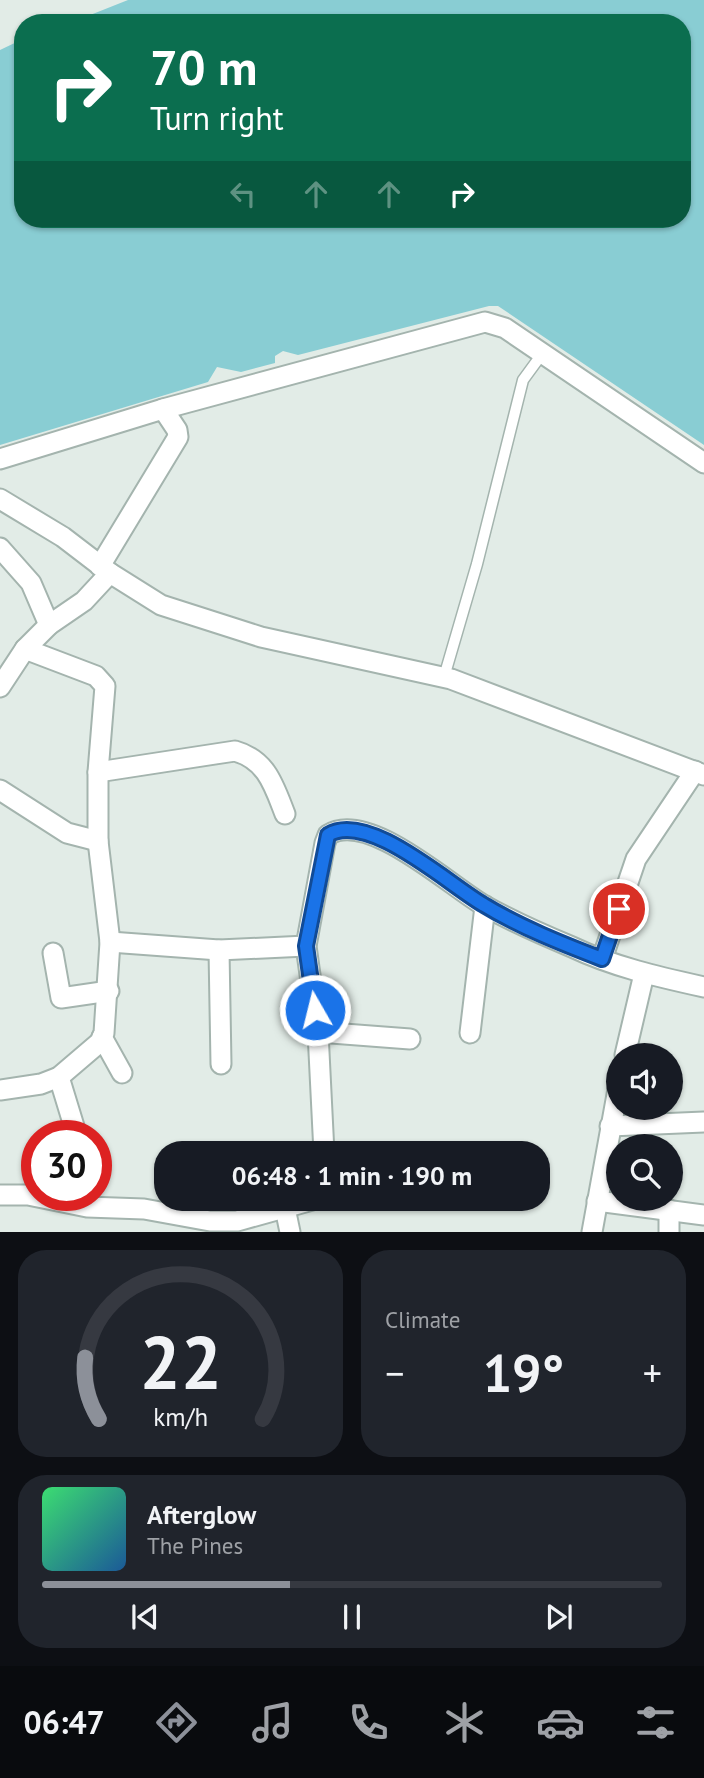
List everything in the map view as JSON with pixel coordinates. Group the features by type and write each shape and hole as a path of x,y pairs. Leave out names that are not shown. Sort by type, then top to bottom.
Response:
{"street":[{"path":"0,459 163,410 485,322 505,328 704,463"},
{"path":"0,687 25,649 49,625 84,601 105,569 178,438 177,430 163,410"},
{"path":"0,499 63,537 105,569 161,605 261,637 444,677 700,770 636,859 602,959"},
{"path":"3,553 31,583 49,625"},
{"path":"25,649 102,680 106,698 98,772 98,841 110,942 109,990 102,1038 122,1073"},
{"path":"98,772 235,751 247,754 262,765 272,781 285,814"},
{"path":"0,790 67,833 98,841"},
{"path":"323,1141 318,1032 306,946 328,835 341,829 370,835 400,848 485,906 602,959 644,974 704,987"},
{"path":"470,1033 485,906"},
{"path":"110,942 219,950 306,946"},
{"path":"219,950 221,1064"},
{"path":"52,953 61,998 109,990"},
{"path":"628,1043 644,974"},
{"path":"318,1032 410,1039"},
{"path":"0,1090 41,1084 61,1075 102,1038"},
{"path":"61,1075 77,1111"},
{"path":"61,1075 73,1120"},
{"path":"592,1232 611,1120"},
{"path":"610,1126 704,1122"},
{"path":"0,1195 28,1195 87,1207 132,1208 202,1221 237,1221 274,1211"},
{"path":"597,1201 606,1202"},
{"path":"286,1211 290,1232"},
{"path":"669,1211 669,1232"},
{"path":"676,1211 704,1215"}],"lane":[{"path":"444,677 477,565 523,380 542,354"}],"water":[{"path":"128,0 704,0 704,445 498,306 489,306 298,355 283,351 275,356 275,363 241,372 217,367 208,382 0,445 0,50 14,43 14,228 691,228 691,14 93,14"}],"route":[{"path":"315,1010 306,946 325,843 328,835 334,831 353,830 400,848 485,906 574,949 602,959 619,909"}]}
